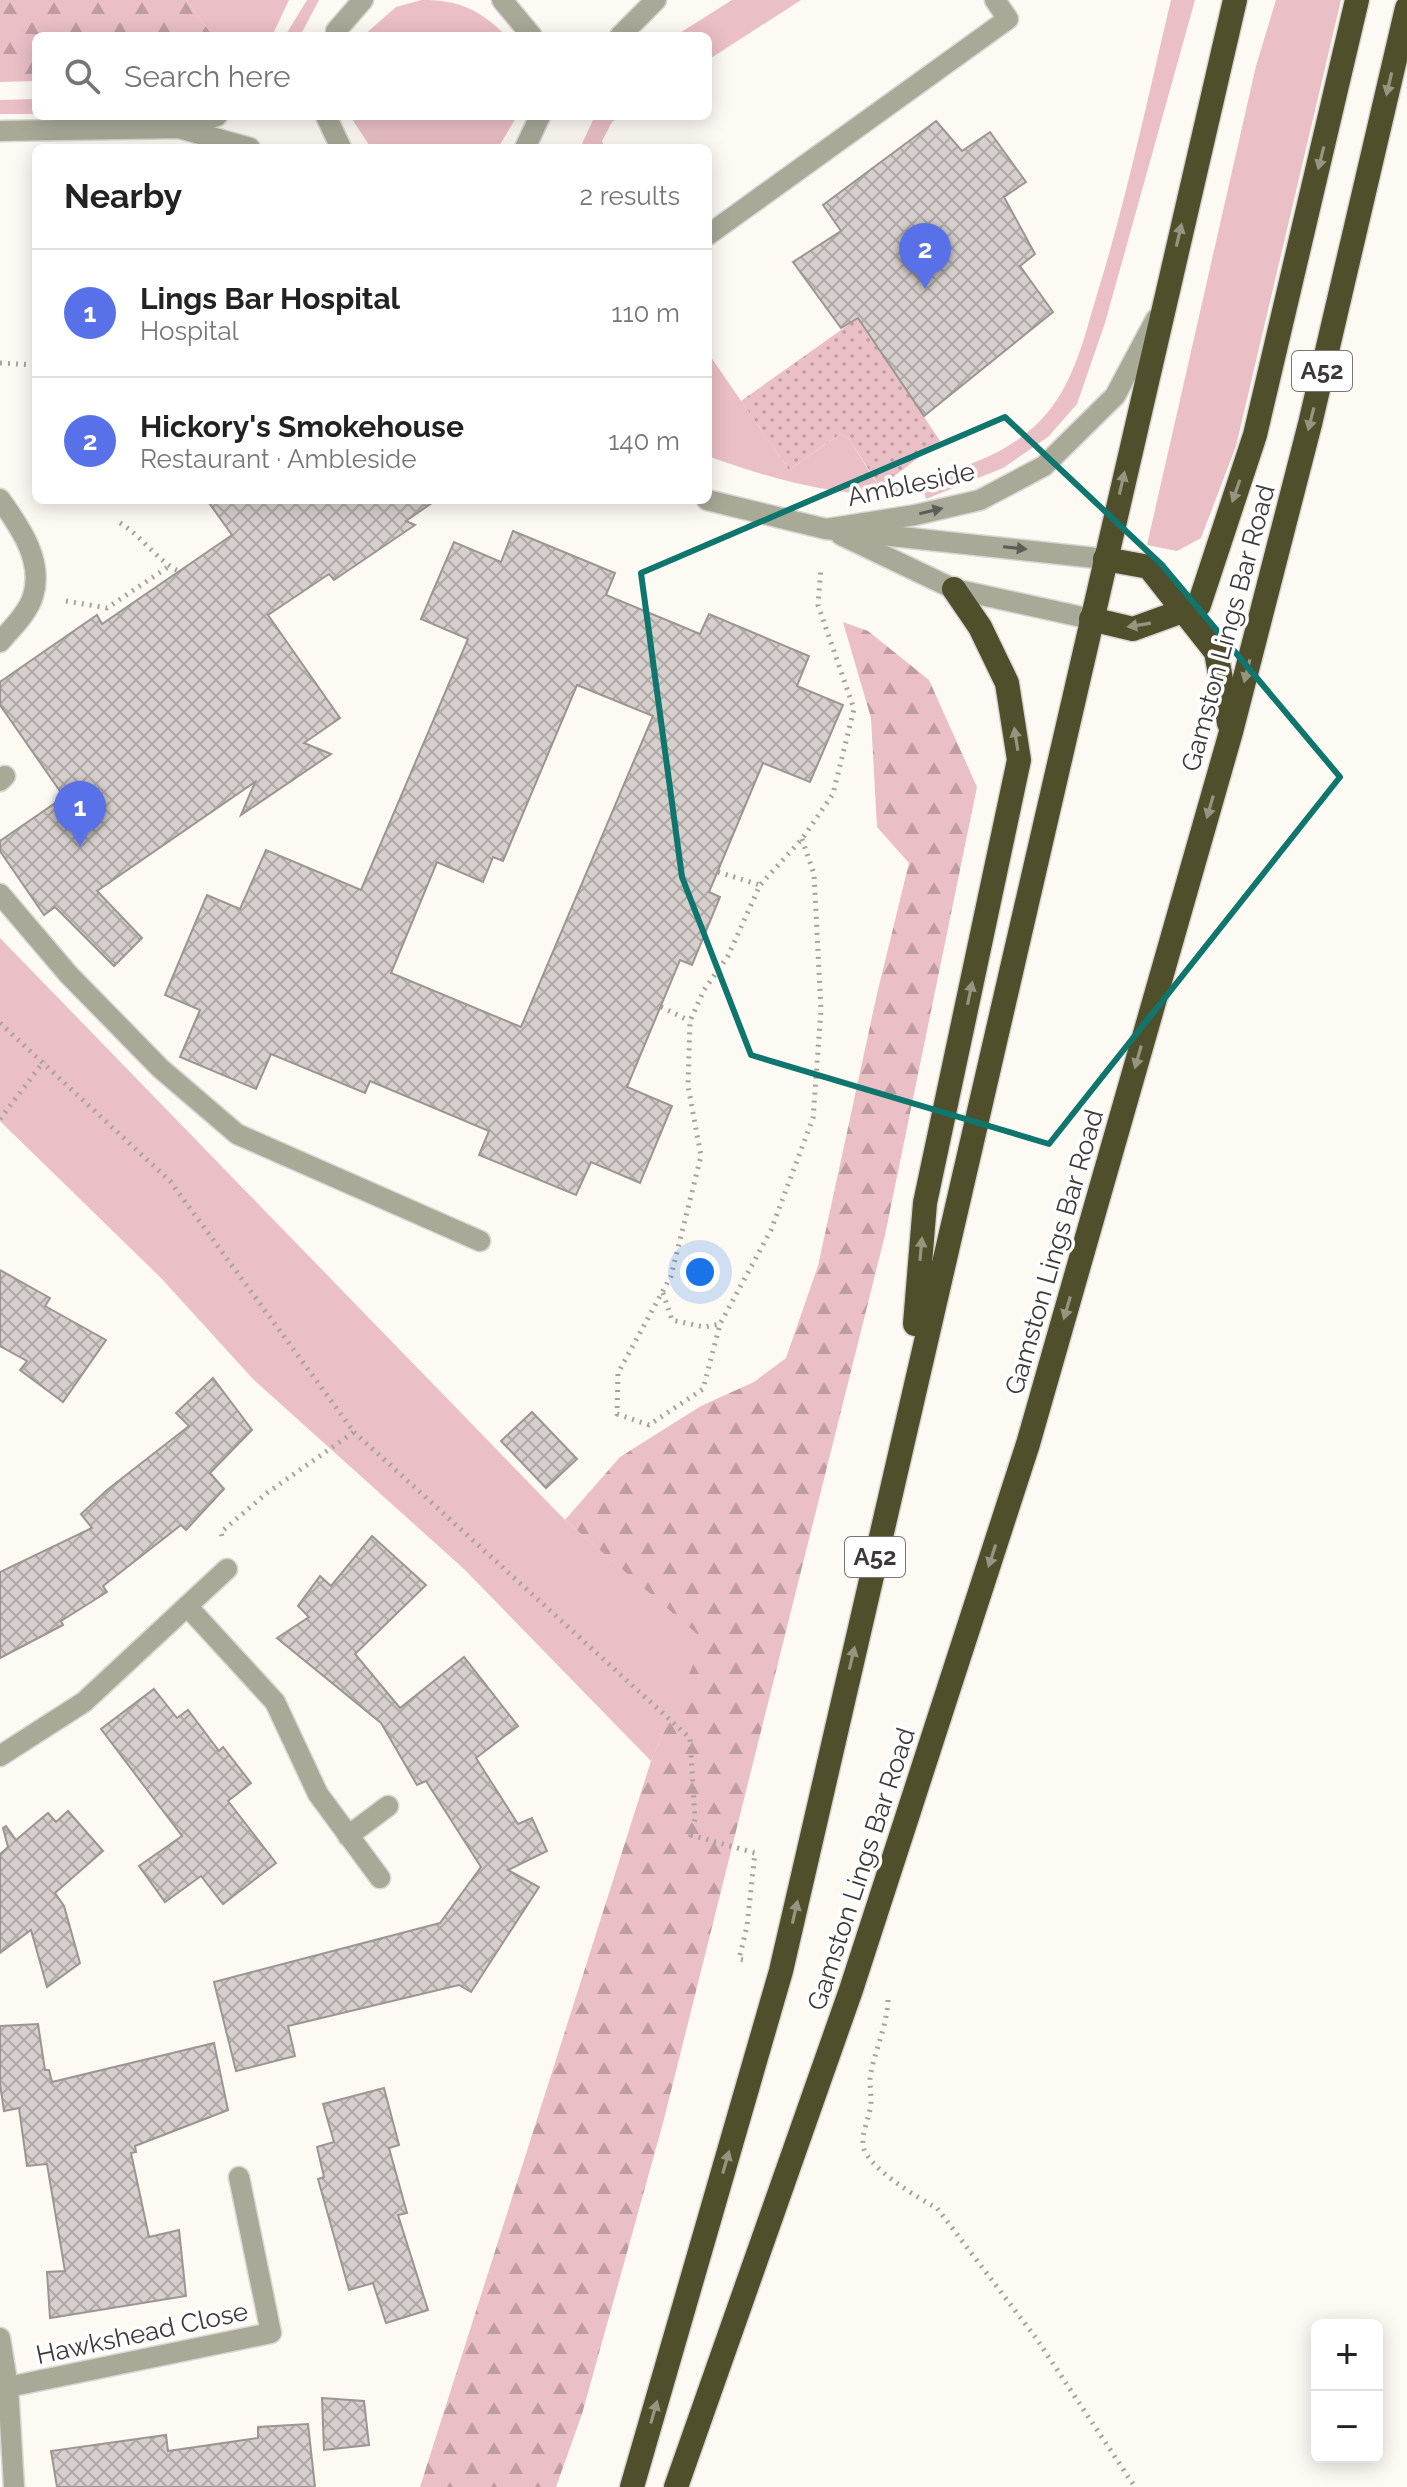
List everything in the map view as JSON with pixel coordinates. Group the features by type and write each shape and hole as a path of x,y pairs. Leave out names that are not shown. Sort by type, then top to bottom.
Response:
{"highway":[{"name":"Gamston Lings Bar Road","path":"632,2487 781,1971 1235,0"},
{"name":"A52","path":"1185,612 1199,605 1255,435 1357,0"},
{"name":"Gamston Lings Bar Road","path":"676,2487 851,1990 1028,1444 1231,732 1310,424 1407,8"},
{"name":"A52","path":"1105,559 1149,567 1216,652 1231,732"},
{"path":"908,1410 925,1203 1019,760 1007,683 980,627 954,589"},
{"path":"1091,619 1133,629 1185,612"}],"street":[{"path":"335,32 342,0"},
{"path":"337,32 363,0"},
{"path":"502,0 529,32"},
{"path":"624,32 656,0"},
{"path":"712,232 1008,19 995,0"},
{"path":"0,131 179,128 204,120"},
{"path":"328,120 339,144"},
{"path":"527,144 538,120"},
{"path":"179,128 236,144"},
{"name":"Ambleside","path":"826,529 915,515 980,500 1044,466 1115,396 1161,311"},
{"path":"0,499 26,536 35,573 33,596 0,642"},
{"name":"Ambleside","path":"712,501 826,529 1105,559"},
{"name":"Ambleside","path":"826,529 954,589 1091,619"},
{"path":"0,894 78,985 160,1068 237,1134 480,1241"},
{"path":"0,1756 84,1702 227,1569"},
{"path":"187,1606 275,1702 305,1772 380,1878"},
{"path":"348,1836 388,1806"},
{"name":"Hawkshead Close","path":"8,2387 271,2333 239,2177"},
{"path":"0,2338 8,2387 14,2487"}],"path":[{"path":"0,363 32,365"},
{"path":"120,523 141,536 168,567 179,571"},
{"path":"33,596 107,608 168,567"},
{"path":"802,839 814,874 821,1010 813,1118 771,1230 720,1324 703,1389 649,1425 617,1414 618,1373 671,1276 701,1156 688,1086 690,1021 704,990 728,956 760,885 802,839 833,794 854,709 818,605 821,567"},
{"path":"718,872 760,885"},
{"path":"661,1007 690,1021"},
{"path":"0,1023 170,1181 354,1432 690,1738 695,1819 691,1835 755,1853"},
{"path":"0,1119 44,1061"},
{"path":"662,1292 672,1320 704,1327 720,1324"},
{"path":"227,1569 221,1532 267,1493 354,1432"},
{"path":"874,2164 916,2197 937,2208 1036,2338 1135,2487"}],"highlighted area":[{"path":"1005,417 1162,565 1340,777 1049,1144 751,1055 682,877 641,573"}],"green space":[{"path":"0,0 186,0 210,32 32,32 32,81 0,82"},
{"path":"186,0 289,0 274,32 210,32"},
{"path":"307,0 319,0 302,32 287,32"},
{"path":"422,0 447,2 478,13 502,32 368,32 396,7"},
{"path":"732,0 801,0 712,57 712,32 681,32"},
{"path":"1171,0 1195,0 1105,323 1077,404 1048,437 1003,468 926,499 924,492 869,494 814,487 760,474 712,457 712,359 789,470 840,434 849,439 881,490 949,472 1013,443 1048,412 1071,373 1126,189"},
{"path":"1276,0 1341,0 1236,446 1201,538 1177,551 1147,545 1256,66"},
{"path":"32,99 32,114 0,114 0,100"},
{"path":"353,120 515,120 500,144 368,144"},
{"path":"593,120 615,120 602,141 603,144 582,144"},
{"path":"858,318 940,441 880,487 849,439 840,434 789,470 741,401"},
{"path":"843,622 868,631 929,680 977,787 885,1235 663,2123 582,2414 556,2487 420,2487 651,1761 704,1640 565,1520 620,1457 701,1406 754,1382 786,1358 818,1266 909,863 877,827 871,718"},
{"path":"0,938 565,1520 705,1640 651,1761 464,1569 253,1379 161,1278 0,1121"}],"building":[{"path":"936,121 962,151 990,132 1026,182 1004,197 1035,254 1020,266 1053,312 924,416 858,318 841,328 793,262 841,231 823,205"},
{"path":"210,504 430,504 406,521 415,525 334,580 329,574 268,615 340,718 304,743 331,754 241,815 255,782 97,891 142,938 114,966 55,907 44,915 0,851 0,841 64,797 0,705 0,682 97,615 102,624 232,535"},
{"path":"513,531 615,573 606,595 700,634 709,614 809,656 797,686 843,705 810,782 763,763 709,892 720,897 692,965 680,960 627,1087 672,1106 640,1183 591,1162 576,1195 479,1155 489,1131 370,1081 365,1093 271,1054 256,1089 180,1057 200,1010 165,995 207,895 240,909 266,850 361,890 468,639 421,619 454,542 501,562","holes":["577,685 653,716 521,1027 391,973 437,862 483,882 493,857 503,861"]},
{"path":"0,1270 50,1298 45,1306 106,1340 63,1402 20,1370 27,1361 0,1346"},
{"path":"213,1378 252,1430 210,1473 224,1489 186,1530 181,1525 103,1586 107,1592 61,1621 63,1625 0,1658 0,1572 92,1528 81,1514 189,1426 176,1413"},
{"path":"532,1412 577,1459 546,1488 501,1441"},
{"path":"372,1536 426,1585 355,1654 400,1708 464,1657 518,1726 476,1758 518,1824 532,1818 547,1851 508,1870 539,1887 471,1992 459,1985 288,2026 295,2056 236,2071 214,1982 440,1923 481,1867 426,1781 417,1785 381,1723 277,1638 309,1617 298,1606 320,1576 331,1586"},
{"path":"154,1689 177,1718 188,1710 219,1751 223,1747 251,1783 228,1801 276,1863 223,1904 201,1876 165,1902 139,1866 182,1836 101,1729"},
{"path":"68,1811 103,1851 55,1893 64,1906 80,1963 47,1987 31,1930 0,1953 0,1854 8,1847 3,1828 6,1826 16,1840 48,1813 56,1822"},
{"path":"38,2024 45,2070 49,2070 52,2082 214,2043 228,2110 135,2146 136,2152 131,2153 149,2237 179,2230 186,2296 50,2318 47,2272 65,2271 47,2164 27,2166 19,2108 4,2111 0,2084 0,2026"},
{"path":"384,2088 399,2145 389,2148 407,2213 398,2215 428,2310 386,2323 373,2283 349,2290 318,2179 324,2177 317,2147 334,2142 323,2104"},
{"path":"322,2398 364,2401 369,2445 324,2450"},
{"path":"308,2424 315,2487 57,2487 51,2451 166,2435 168,2451 258,2438 258,2427"}],"place":[{"name":"Hickory's Smokehouse","path":"925,289"},
{"name":"Lings Bar Hospital","path":"80,847"}]}
